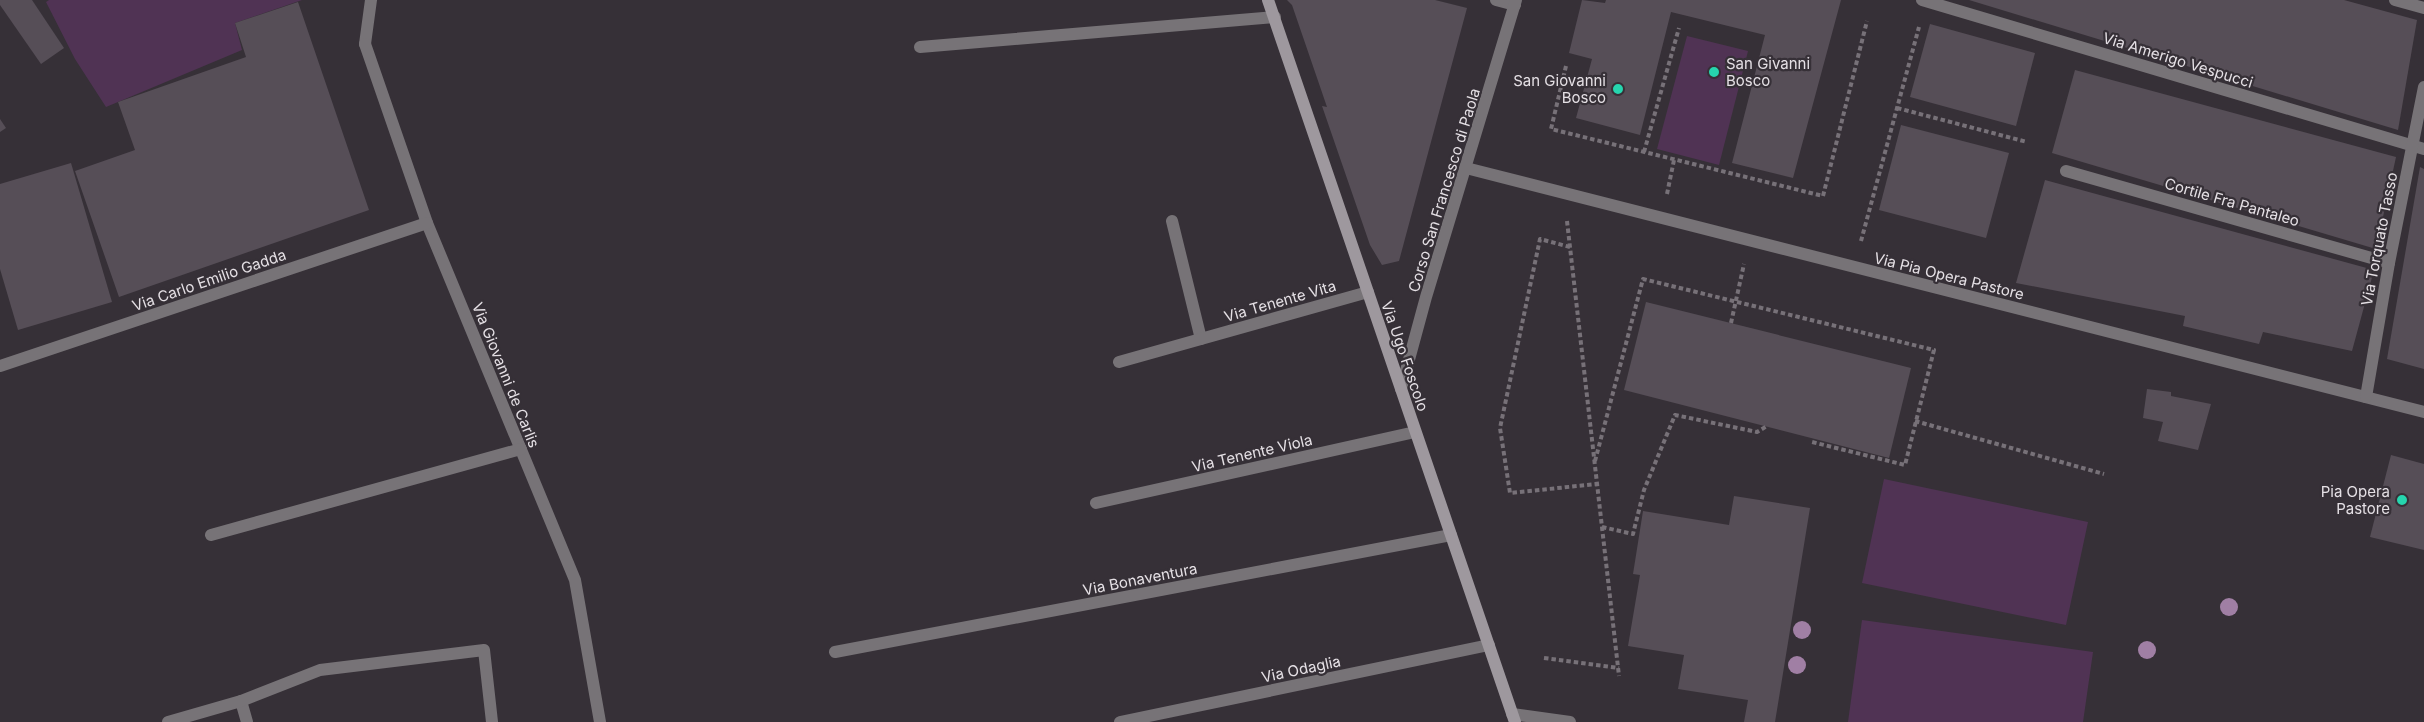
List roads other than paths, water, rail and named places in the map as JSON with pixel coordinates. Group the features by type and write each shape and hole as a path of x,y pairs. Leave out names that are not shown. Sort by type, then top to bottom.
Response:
{"street":[{"name":"Via Giovanni de Carlis","path":"371,0 365,44 427,223 575,580 600,722"},
{"name":"Via Ugo Foscolo","path":"1268,0 1514,718"},
{"path":"1496,0 1516,2"},
{"name":"Via Amerigo Vespucci","path":"1922,0 2418,147"},
{"path":"2395,0 2424,8"},
{"name":"Corso San Francesco di Paola","path":"1401,389 1426,297 1516,2"},
{"path":"920,47 1275,17"},
{"name":"Via Torquato Tasso","path":"2366,397 2389,263 2418,147 2424,87"},
{"name":"Via Pia Opera Pastore","path":"1466,168 2424,412"},
{"name":"Cortile Fra Pantaleo","path":"2066,171 2389,263"},
{"path":"1172,221 1201,339"},
{"name":"Via Carlo Emilio Gadda","path":"0,366 427,223"},
{"name":"Via Tenente Vita","path":"1119,362 1368,292"},
{"name":"Via Tenente Viola","path":"1096,503 1415,432"},
{"path":"211,535 521,449"},
{"name":"Via Bonaventura","path":"835,652 1451,535"},
{"name":"Via Odaglia","path":"1120,722 1489,645"},
{"path":"168,722 241,701 320,670 484,650 492,722"},
{"path":"241,701 247,722"},
{"path":"1514,718 1570,722"}],"place":[{"name":"San Givanni Bosco","path":"1714,72"},
{"name":"San Giovanni Bosco","path":"1618,89"},
{"name":"Pia Opera Pastore","path":"2402,500"}]}
